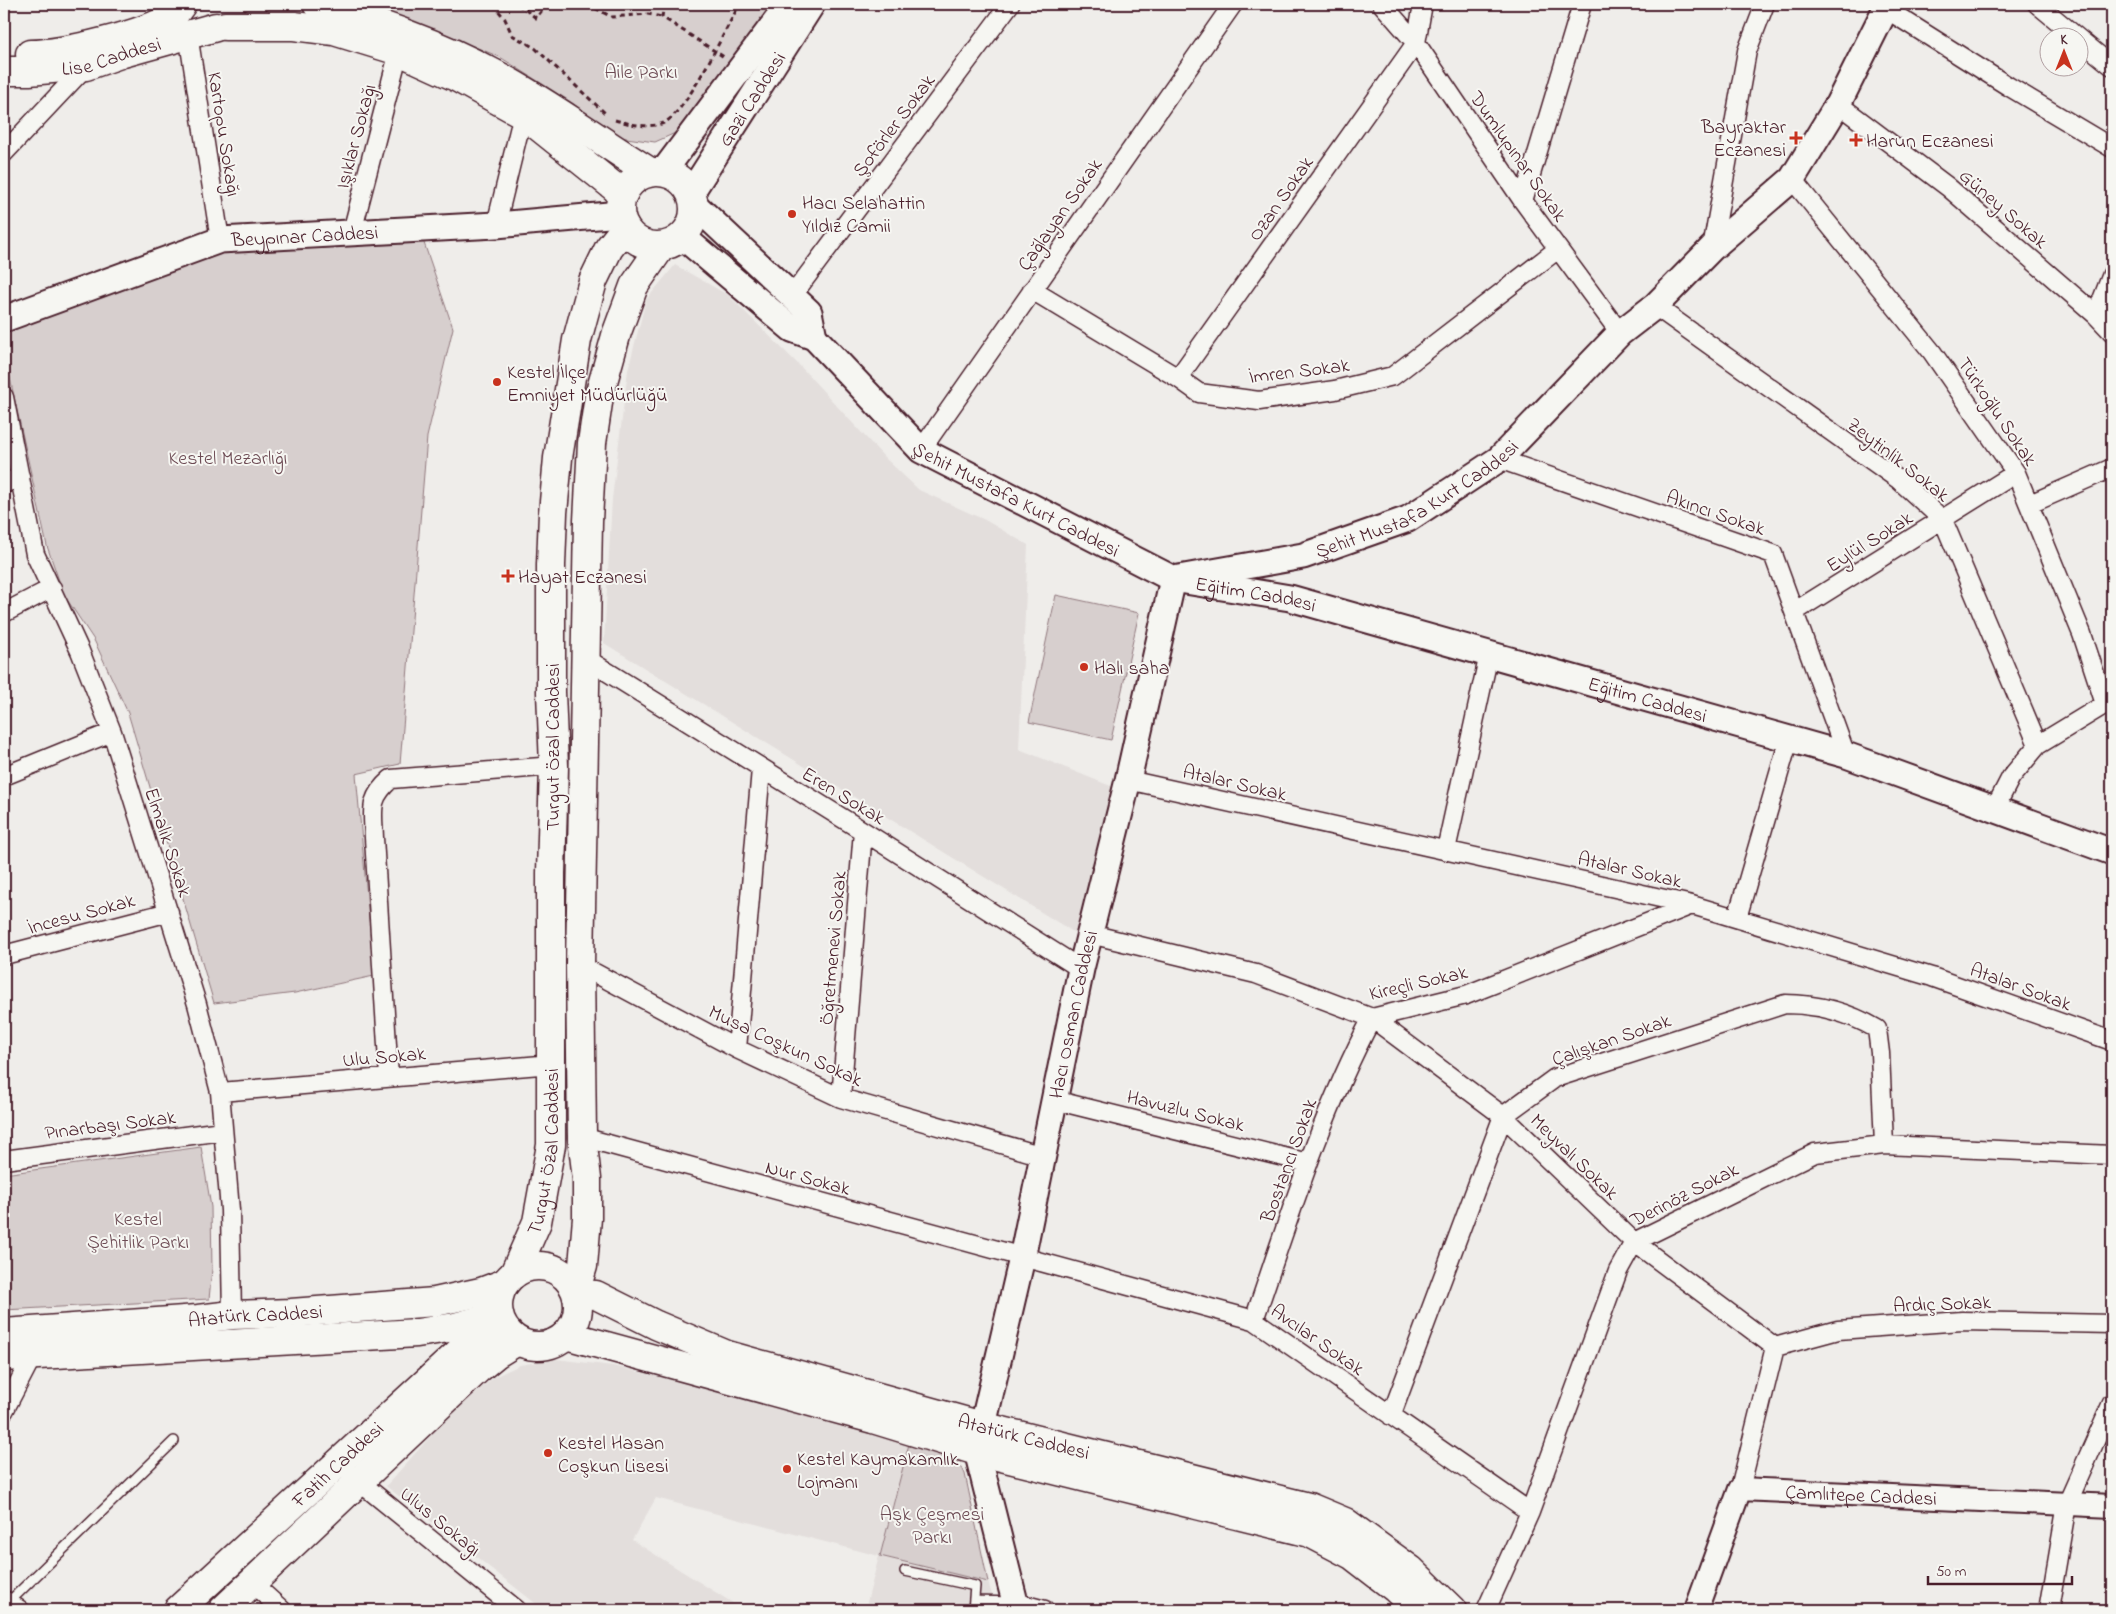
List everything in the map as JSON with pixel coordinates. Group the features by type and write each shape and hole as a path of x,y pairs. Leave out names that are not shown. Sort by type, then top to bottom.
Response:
{"main road":[{"path":"4,54 36,54 96,44 140,31 173,15 182,4"},
{"path":"190,4 194,14 200,21 220,26 239,15 243,4"},
{"path":"316,4 389,27 458,55 493,72 656,172 674,176 684,183 693,199 809,312 814,337"},
{"name":"Gazi Caddesi","path":"656,172 742,66 789,4"},
{"name":"Gazi Caddesi","path":"693,199 812,4"},
{"name":"Şehit Mustafa Kurt Caddesi","path":"672,242 792,329 814,337 921,450 1174,578 1303,556 1408,519 1499,459 1620,333 1655,306 1712,248 1792,179 1838,104 1887,6"},
{"name":"Lise Caddesi","path":"4,71 29,71 86,66 123,53 220,26 294,26 334,31 399,51 456,76 523,114 622,212"},
{"path":"656,172 639,176 629,184 622,212 638,242 650,246 672,242 690,227 694,216 693,199"},
{"name":"Beypınar Caddesi","path":"4,318 220,240 496,225 622,212"},
{"name":"Turgut Özal Caddesi","path":"510,1278 537,1222 545,1187 551,1145 554,766 551,692 552,564 553,513 559,450 577,340 593,281 609,248 622,212"},
{"name":"Turgut Özal Caddesi","path":"575,1290 584,1266 587,1218 587,1180 582,1137 580,965 588,521 592,443 599,396 617,332 634,286 672,242"},
{"name":"Eğitim Caddesi","path":"1174,578 1290,598 1846,755 2112,852"},
{"name":"Hacı Osman Caddesi","path":"980,1439 1022,1258 1081,969 1128,780 1174,578"},
{"path":"540,1266 553,1268 565,1275 575,1290 579,1312 575,1325 555,1343 542,1347 529,1346 506,1326 498,1308 499,1295 510,1278 526,1267 540,1266"},
{"name":"Atatürk Caddesi","path":"4,1357 35,1343 198,1319 232,1315 291,1313 435,1302 481,1292 510,1278"},
{"name":"Atatürk Caddesi","path":"575,1290 596,1295 726,1355 876,1408 1310,1533 1352,1555 1396,1589 1418,1610"},
{"name":"Atatürk Caddesi","path":"4,1333 35,1343 416,1333 455,1328 506,1326"},
{"name":"Fatih Caddesi","path":"178,1610 467,1345 506,1326"},
{"name":"Fatih Caddesi","path":"223,1610 496,1354 506,1326"},
{"name":"Atatürk Caddesi","path":"566,1335 876,1408"},
{"path":"980,1439 1015,1606"},
{"name":"Atatürk Caddesi","path":"980,1439 1309,1507 1345,1522 1404,1564 1452,1610"}],"street":[{"name":"Şoförler Sokak","path":"792,296 1010,4"},
{"name":"Çağlayan Sokak","path":"921,450 1233,4"},
{"name":"Dumlupınar Sokak","path":"1382,4 1416,43 1523,201 1620,333"},
{"path":"1416,43 1423,4"},
{"path":"1523,201 1582,4"},
{"path":"1712,248 1747,51 1764,4"},
{"path":"2037,4 2066,28"},
{"path":"1887,6 2008,86 2112,148"},
{"name":"Kartopu Sokağı","path":"188,34 220,240"},
{"name":"Ozan Sokak","path":"1178,378 1416,43"},
{"path":"2088,46 2112,66"},
{"name":"Işıklar Sokağı","path":"352,232 399,51"},
{"path":"4,153 86,66"},
{"name":"Güney Sokak","path":"1838,104 1948,187 2096,315 2112,332"},
{"path":"496,225 523,114"},
{"name":"Türkoğlu Sokak","path":"1792,179 1932,352 2016,473 2109,702"},
{"name":"İmren Sokak","path":"1032,290 1178,378 1199,393 1259,401 1334,390 1393,376 1558,249"},
{"path":"2096,315 2112,274"},
{"name":"Zeytinlik Sokak","path":"1655,306 1899,480 1943,520 2038,745"},
{"name":"Elmalık Sokak","path":"4,396 36,554 80,651 112,732 197,1004 220,1092 230,1210 232,1315"},
{"name":"Akıncı Sokak","path":"1499,459 1773,554 1846,755"},
{"path":"2030,504 2112,468"},
{"name":"Eylül Sokak","path":"1794,612 2016,473"},
{"path":"4,484 20,476"},
{"path":"4,613 52,588"},
{"path":"1446,850 1489,654"},
{"name":"Eren Sokak","path":"585,658 1081,969"},
{"path":"1994,810 2011,778 2038,745 2109,702"},
{"path":"4,776 112,732"},
{"path":"1737,918 1789,739"},
{"path":"389,1077 374,838 373,804 379,789 391,779 554,766"},
{"path":"737,1049 761,769"},
{"name":"Atalar Sokak","path":"1128,780 1692,905 1932,977 2112,1042"},
{"name":"Öğretmenevi Sokak","path":"841,1098 863,831"},
{"name":"Kireçli Sokak","path":"1090,934 1256,974 1372,1018 1466,995 1692,905"},
{"name":"İncesu Sokak","path":"4,955 169,912"},
{"name":"Musa Coşkun Sokak","path":"580,965 737,1049 841,1098 1043,1156"},
{"name":"Çalışkan Sokak","path":"1504,1116 1556,1078 1785,1004 1808,1004 1856,1016 1877,1029 1880,1053 1884,1145"},
{"name":"Meyvalı Sokak","path":"1372,1018 1504,1116 1634,1242 1775,1347"},
{"name":"Bostancı Sokak","path":"1254,1320 1308,1163 1349,1060 1372,1018"},
{"name":"Ulu Sokak","path":"220,1092 552,1064"},
{"name":"Havuzlu Sokak","path":"1054,1100 1308,1163"},
{"path":"1391,1416 1504,1116"},
{"name":"Pınarbaşı Sokak","path":"4,1160 222,1131"},
{"name":"Nur Sokak","path":"582,1137 1022,1258"},
{"name":"Derinöz Sokak","path":"1486,1610 1530,1512 1618,1271 1634,1242 1815,1153 1884,1145 2112,1155"},
{"name":"Avcılar Sokak","path":"1022,1258 1254,1320 1530,1512"},
{"name":"Ardıç Sokak","path":"1775,1347 1838,1330 1962,1321 2112,1324"},
{"path":"4,1411 35,1343"},
{"path":"1696,1610 1740,1488 1775,1347"},
{"path":"2049,1610 2067,1504 2112,1403"},
{"name":"Ulus Sokağı","path":"339,1463 360,1483 517,1610"},
{"name":"Çamlıtepe Caddesi","path":"1740,1488 2112,1506"},
{"path":"252,1583 282,1610"},
{"path":"1015,1606 1045,1610"}],"lane":[{"path":"11,1604 174,1441"},
{"path":"905,1571 975,1586 973,1606 1015,1606"}],"path":[{"path":"493,4 505,19 512,35 535,48 564,73 611,120 639,126 662,124 676,112 698,82 715,52 724,29 740,4"},
{"path":"518,4 536,18 547,4"},
{"path":"587,4 612,17 648,14 662,17 715,52 742,66"},
{"path":"662,17 664,4"}],"shaded area":[{"path":"675,265 728,295 800,366 884,457 919,490 985,520 1028,545 1019,749 1113,787 1075,933 604,643 612,499 628,370 646,300"},
{"name":"Kestel Hasan Coşkun Lisesi","path":"556,1359 613,1366 717,1390 910,1440 880,1556 988,1582 997,1610 865,1610 879,1556 656,1498 632,1540 744,1610 544,1610 386,1486 445,1420 494,1377 520,1365"}],"green space":[{"name":"Aile Parkı","path":"368,4 772,4 682,130 655,142 612,136 574,104 500,57"},
{"name":"Kestel Mezarlığı","path":"423,240 453,328 427,437 400,764 356,774 374,976 295,993 214,1003 128,713 94,640 64,595 47,546 4,351 4,333 223,249"},
{"name":"Halı saha","path":"1056,595 1139,613 1111,740 1029,722"},
{"name":"Kestel Şehitlik Parkı","path":"201,1147 211,1207 212,1269 209,1299 4,1310 4,1174"},
{"name":"Aşk Çeşmesi Parkı","path":"910,1440 935,1447 949,1454 960,1465 965,1474 988,1582 880,1556"}],"place":[{"name":"Bayraktar Eczanesi","path":"1796,138"},
{"name":"Harun Eczanesi","path":"1856,140"},
{"name":"Hacı Selahattin Yıldız Camii","path":"792,214"},
{"name":"Kestel İlçe Emniyet Müdürlüğü","path":"497,382"},
{"name":"Hayat Eczanesi","path":"508,576"},
{"name":"Halı saha","path":"1084,667"},
{"name":"Kestel Hasan Coşkun Lisesi","path":"548,1453"},
{"name":"Kestel Kaymakamlık Lojmanı","path":"787,1469"}]}
